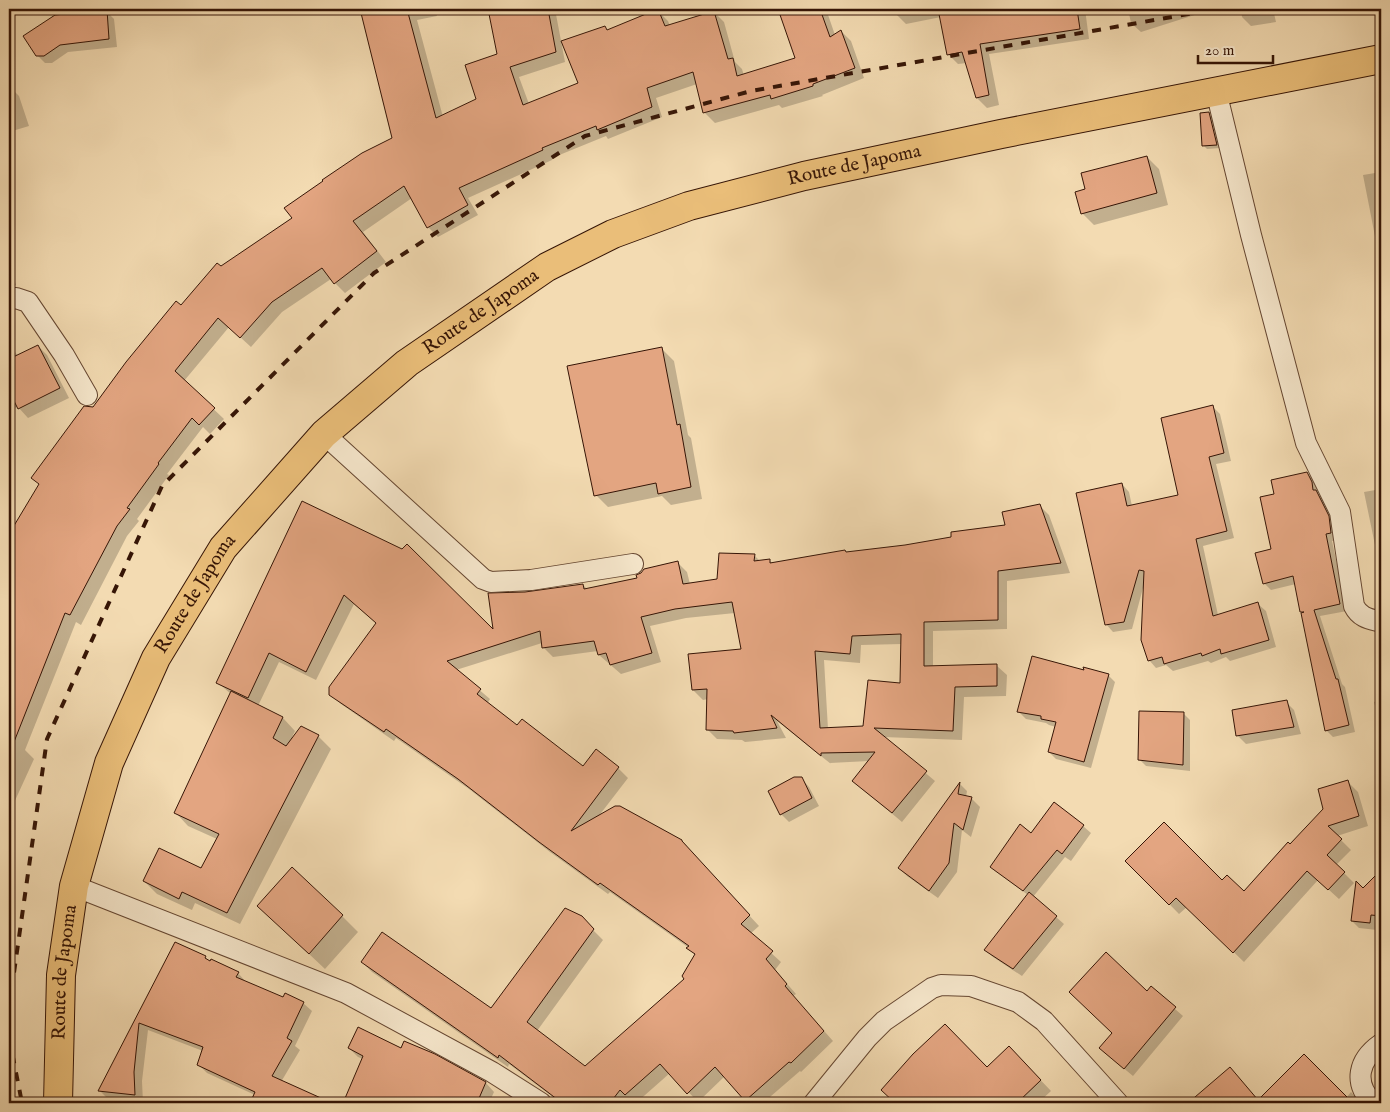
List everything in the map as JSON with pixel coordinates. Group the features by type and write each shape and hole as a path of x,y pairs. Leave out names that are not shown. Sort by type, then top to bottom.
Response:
{"main road":[{"name":"Route de Japoma","path":"58,1103 61,975 74,886 110,762 156,658 223,548 324,434 407,363 548,267 613,234 689,206 804,176 1001,134 1381,60"}],"street":[{"path":"1216,91 1251,235 1306,443 1340,512 1354,606 1357,613 1381,622"},
{"path":"9,299 16,298 28,302 64,355 87,395"},
{"path":"324,434 483,579 491,582 530,580 633,564"},
{"path":"74,886 346,993 492,1072 541,1103"},
{"path":"814,1103 867,1038 884,1021 932,988 941,985 971,986 1018,1002 1044,1021 1118,1103"},
{"path":"1373,1103 1365,1095 1360,1079 1364,1063 1374,1048 1381,1044"}],"building":[{"path":"360,9 407,9 436,118 476,99 465,65 497,54 488,9 548,9 556,52 510,67 523,105 578,83 561,41 605,26 607,30 658,9 665,26 714,11 728,59 733,58 737,76 795,58 778,9 820,9 830,37 841,30 855,68 813,84 813,86 771,99 770,95 703,113 693,72 647,88 652,107 597,130 596,126 542,148 543,150 459,188 468,205 427,228 404,186 353,221 377,251 334,284 322,268 272,302 240,338 218,318 175,371 215,408 199,425 192,418 127,508 130,509 117,526 70,615 65,613 9,752 9,534 39,484 31,478 84,406 93,407 126,362 176,301 181,305 217,263 221,266 292,218 284,208 362,153 392,138"},
{"path":"938,9 1077,9 1080,29 980,44 989,95 976,98 962,52 947,55"},
{"path":"107,10 109,39 60,45 44,56 36,56 23,36 55,15"},
{"path":"1209,112 1217,145 1202,146 1200,113"},
{"path":"1147,156 1157,193 1081,214 1075,192 1085,189 1081,173"},
{"path":"38,345 60,388 18,409 9,391 9,359"},
{"path":"662,347 677,425 680,424 691,487 658,494 656,483 594,496 567,366"},
{"path":"1213,405 1224,453 1209,457 1227,531 1196,539 1213,616 1258,602 1269,640 1221,654 1220,649 1202,656 1201,653 1164,664 1162,657 1148,661 1141,640 1144,571 1139,570 1124,622 1105,625 1076,493 1122,483 1127,506 1178,495 1161,418"},
{"path":"1307,472 1312,482 1313,490 1316,490 1329,516 1331,533 1326,534 1340,604 1314,610 1336,679 1338,679 1349,725 1325,731 1301,613 1304,612 1300,612 1293,576 1263,584 1255,553 1271,549 1260,497 1274,494 1271,480"},
{"path":"302,501 402,549 407,544 493,629 488,593 525,592 583,584 584,589 637,578 636,575 644,569 678,561 683,584 717,579 719,553 755,554 754,561 770,559 770,563 845,550 846,552 905,545 951,537 951,532 1005,525 1002,512 1040,504 1061,563 998,571 998,620 924,622 924,666 997,664 997,686 955,687 953,731 874,728 927,771 892,813 852,781 875,752 821,753 821,756 771,715 777,728 734,733 733,731 706,730 707,689 692,690 688,654 741,649 732,602 675,609 641,617 652,653 610,665 606,653 598,655 594,641 542,648 540,631 447,661 481,689 477,694 517,725 522,719 583,766 596,749 619,767 571,831 615,806 620,806 682,840 750,915 741,924 773,951 766,959 787,984 785,986 824,1031 791,1063 789,1062 745,1101 715,1067 687,1094 660,1064 625,1095 620,1090 610,1103 562,1103 499,1055 498,1058 361,962 382,932 491,1008 565,908 582,916 594,929 527,1022 585,1066 684,979 682,976 695,954 686,948 689,946 600,883 598,885 458,779 386,729 384,732 329,695 329,687 376,623 344,595 306,672 269,653 248,698 216,683","holes":["901,634 900,683 868,680 863,726 820,728 815,651 850,654 852,636"]},
{"path":"1032,656 1084,670 1083,667 1109,674 1084,762 1048,752 1056,722 1041,719 1041,716 1017,712"},
{"path":"231,691 283,717 273,738 286,746 301,726 319,735 227,913 182,892 179,899 143,881 159,848 201,868 219,834 174,813"},
{"path":"1287,700 1294,727 1236,736 1232,710"},
{"path":"1139,711 1184,712 1183,765 1138,760"},
{"path":"794,777 802,777 812,798 780,815 768,791"},
{"path":"1348,780 1359,816 1328,826 1342,839 1327,855 1345,872 1328,890 1307,871 1233,953 1176,898 1169,905 1125,861 1164,822 1222,880 1227,875 1244,891 1288,842 1290,844 1323,809 1318,789"},
{"path":"960,782 958,794 972,797 963,830 954,823 949,863 929,891 898,868"},
{"path":"1054,802 1084,825 1062,854 1057,850 1023,891 990,867 1020,824 1031,833"},
{"path":"292,867 343,915 309,954 257,906"},
{"path":"1376,875 1381,892 1381,916 1371,915 1370,923 1351,921 1356,881 1363,888"},
{"path":"1029,892 1057,916 1013,969 984,950"},
{"path":"175,942 206,956 205,958 210,961 211,959 239,972 236,977 283,997 285,993 304,1002 287,1038 292,1041 272,1076 332,1103 250,1103 255,1092 197,1065 203,1047 139,1023 134,1072 135,1095 98,1091"},
{"path":"1106,952 1147,991 1151,986 1176,1007 1124,1069 1099,1048 1112,1033 1069,992"},
{"path":"945,1024 987,1067 1009,1046 1041,1080 1017,1103 895,1103 881,1090 913,1054"},
{"path":"358,1027 401,1048 404,1041 435,1054 486,1082 477,1103 343,1103 363,1056 348,1048"},
{"path":"1304,1054 1353,1103 1188,1103 1230,1067 1258,1100"}],"railway":[{"path":"9,1008 47,739 162,486 374,273 585,136 751,91 1217,9"},
{"path":"9,1037 22,1103"}]}
